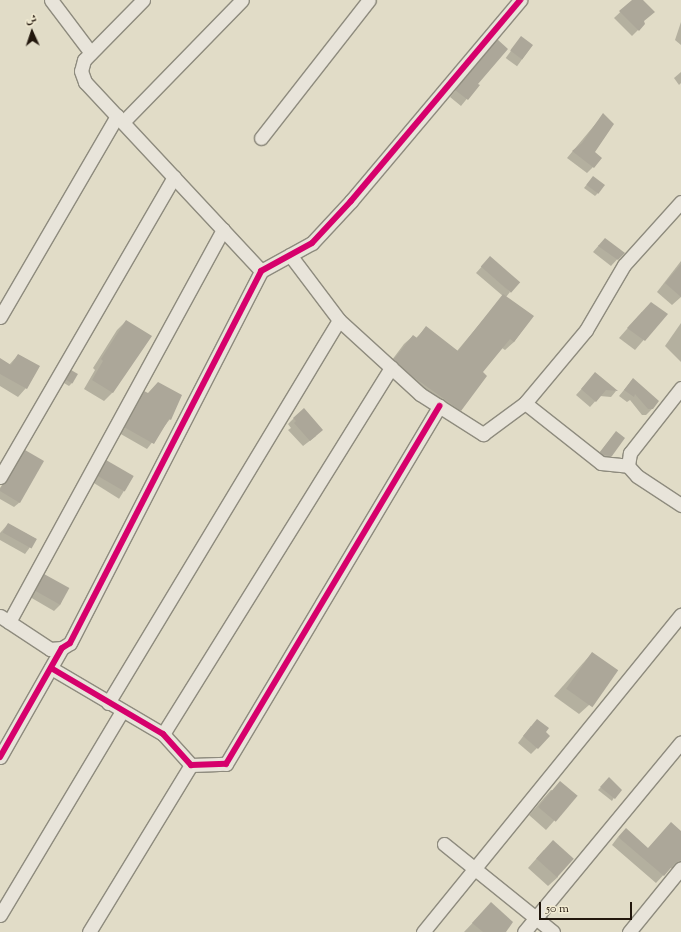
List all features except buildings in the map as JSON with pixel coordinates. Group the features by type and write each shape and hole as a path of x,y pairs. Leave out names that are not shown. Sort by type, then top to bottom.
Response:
{"street":[{"path":"51,0 91,53"},
{"path":"143,0 84,60 81,71 85,82 261,271"},
{"path":"1,313 120,119 242,0"},
{"path":"260,138 369,0"},
{"path":"223,229 4,619 50,650 62,648 70,643 261,271 312,243 351,201 520,0"},
{"path":"0,477 174,177"},
{"path":"290,255 339,320 420,394 483,434 525,403 586,330 624,265 681,202"},
{"path":"108,703 339,320"},
{"path":"162,734 391,367"},
{"path":"628,466 630,453 681,388"},
{"path":"525,403 601,463 628,466 637,476 681,505"},
{"path":"51,668 162,734 191,765 226,764 439,406"},
{"path":"423,932 681,614"},
{"path":"0,757 62,648"},
{"path":"0,915 122,711"},
{"path":"524,932 681,742"},
{"path":"89,932 191,765"},
{"path":"444,844 553,932"},
{"path":"629,932 681,868"}],"cycle path":[{"path":"0,757 62,648 70,643 261,271 312,243 351,201 520,0"},
{"path":"51,668 163,734 191,765 226,764 439,406"}]}
